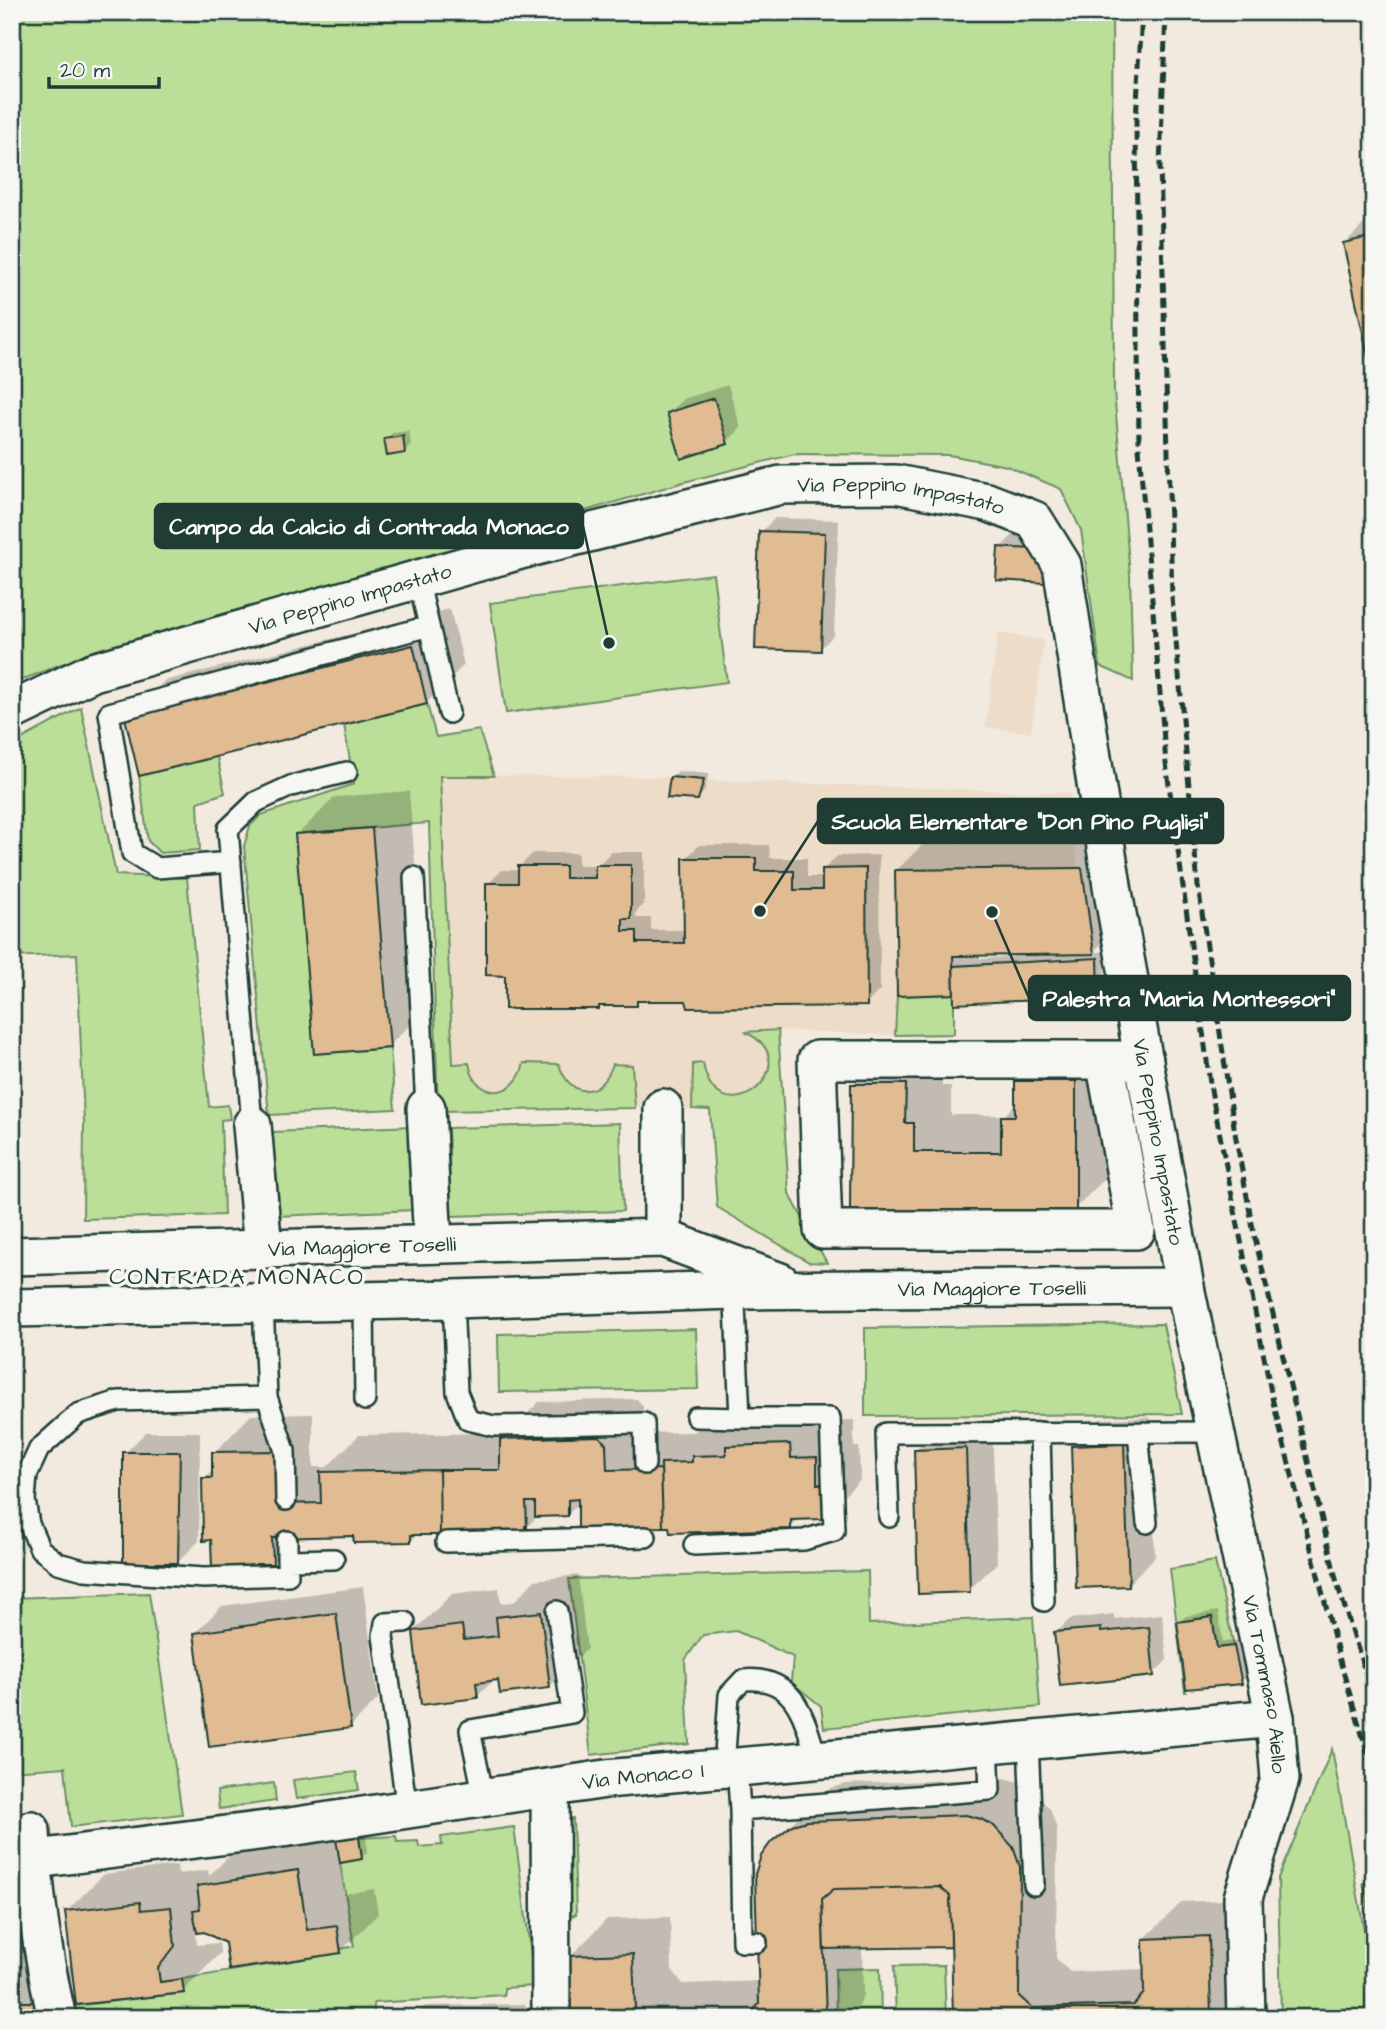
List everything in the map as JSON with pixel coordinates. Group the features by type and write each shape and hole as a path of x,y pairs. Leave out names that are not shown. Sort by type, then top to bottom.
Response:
{"street":[{"name":"Via Peppino Impastato","path":"12,711 93,672 524,549 782,485 896,484 987,502 1034,520 1062,565 1113,891 1185,1287"},
{"path":"1105,1060 1136,1230 823,1230 817,1060 1105,1060 1144,1060"},
{"path":"426,1108 433,1244"},
{"path":"663,1108 663,1238"},
{"path":"252,1125 263,1249"},
{"name":"Via Maggiore Toselli","path":"12,1256 663,1238 734,1277"},
{"path":"503,1242 505,1297"},
{"name":"Via Maggiore Toselli","path":"12,1308 505,1297 734,1277 800,1289 1185,1287"},
{"name":"Via Tommaso Aiello","path":"1185,1287 1275,1718 1280,1779 1243,1898 1246,2018"},
{"name":"Via Monaco I","path":"25,1850 290,1828 606,1779 1275,1718"},
{"path":"550,1788 551,2018"},
{"path":"25,1850 57,2018"}],"lane":[{"path":"418,579 449,713"},
{"path":"231,863 157,868 132,853 109,713 429,626"},
{"path":"252,1125 228,829 256,802 291,786 346,772"},
{"path":"414,877 426,1108"},
{"path":"734,1277 740,1418"},
{"path":"453,1299 457,1392 468,1420 494,1426 644,1423 645,1464"},
{"path":"363,1301 365,1400"},
{"path":"263,1303 267,1397 285,1451 286,1500"},
{"path":"267,1397 118,1401 78,1414 39,1449 27,1475 25,1500 29,1524 40,1549 58,1563 84,1570 204,1578 288,1575 287,1551 334,1559"},
{"path":"694,1545 804,1540 834,1531 830,1418 696,1418"},
{"path":"889,1517 886,1433 1216,1432"},
{"path":"1040,1433 1044,1601"},
{"path":"1138,1433 1147,1523"},
{"path":"446,1542 646,1537"},
{"path":"484,1798 470,1730 572,1713 557,1611"},
{"path":"405,1622 385,1623 383,1636 407,1810"},
{"path":"757,1942 742,1942 740,1810 730,1767 729,1695 743,1679 758,1678 774,1682 801,1708 817,1759"},
{"path":"1028,1740 1034,1885"},
{"path":"740,1810 990,1790 988,1744"}],"shaded area":[{"path":"998,633 1044,640 1031,733 985,727"},
{"path":"427,775 670,777 1070,793 1078,867 1082,868 1094,954 953,956 954,1034 889,1035 778,1030 781,1106 710,1110 635,1108 438,1111"}],"green space":[{"path":"12,12 1112,12 1114,391 1130,575 1133,681 1100,666 1081,530 1061,489 1007,466 949,455 795,454 684,482 61,664 12,684"},
{"path":"713,574 727,682 506,713 490,603"},
{"path":"427,704 436,737 479,730 494,776 440,776 453,1064 469,1063 479,1084 496,1091 513,1084 524,1063 559,1064 570,1084 586,1090 601,1083 613,1064 632,1065 635,1108 438,1111 429,823 296,834 314,1054 390,1048 395,1109 269,1115 244,846 250,826 261,815 354,784 344,725"},
{"path":"81,707 116,875 187,878 209,1107 228,1105 230,1119 221,1120 224,1215 83,1219 84,1123 77,954 12,957 12,744"},
{"path":"217,757 225,793 198,802 200,850 160,853 148,841 139,776"},
{"path":"954,994 954,1034 895,1035 897,996"},
{"path":"778,1030 789,1193 827,1263 809,1262 717,1207 710,1110 692,1109 693,1064 703,1063 712,1086 725,1096 741,1097 755,1090 766,1077 770,1062 764,1046 745,1032"},
{"path":"620,1123 623,1211 451,1216 448,1128"},
{"path":"412,1126 415,1210 276,1216 273,1132"},
{"path":"1163,1324 1182,1414 865,1416 865,1328"},
{"path":"696,1329 698,1389 499,1392 498,1334"},
{"path":"1215,1561 1234,1646 1217,1648 1212,1617 1177,1622 1185,1692 1170,1569"},
{"path":"868,1571 869,1624 1033,1617 1040,1707 824,1728 821,1706 791,1682 793,1657 736,1631 703,1635 685,1660 689,1744 591,1755 569,1579"},
{"path":"149,1593 182,1814 71,1827 65,1767 12,1771 12,1598"},
{"path":"1332,1749 1374,1986 1374,2018 1281,2018 1278,1878"},
{"path":"356,1772 359,1790 296,1799 293,1780"},
{"path":"274,1783 276,1801 219,1809 217,1791"},
{"path":"573,1818 576,1915 566,1916 562,1819"},
{"path":"514,1827 535,1986 504,1988 504,1995 374,2003 374,2018 69,2018 66,2007 183,1993 182,1979 340,1953 341,1949 354,1946 340,1863 362,1859 359,1838 396,1836 397,1842 418,1841 419,1847 442,1845 441,1837"},
{"path":"1374,1882 1374,1934 1363,1883"},
{"path":"944,1965 946,2018 896,2018 894,1966"},
{"path":"880,1968 881,2018 836,2018 835,1969"}],"building":[{"path":"1374,236 1374,383 1343,243"},
{"path":"714,398 728,444 681,459 667,413"},
{"path":"403,436 405,453 387,456 384,439"},
{"path":"759,531 825,533 821,651 755,649"},
{"path":"998,547 1048,550 1046,583 996,580"},
{"path":"413,645 427,704 139,776 125,718"},
{"path":"670,777 704,780 698,800 667,798"},
{"path":"372,828 390,1048 314,1054 295,834"},
{"path":"683,858 756,858 756,871 794,871 794,890 822,890 822,869 866,868 867,1006 688,1008 686,1001 637,1001 637,1006 599,1006 599,1009 505,1009 505,976 486,975 486,883 518,883 518,866 565,866 565,878 595,878 595,865 631,865 631,919 623,919 623,931 637,931 637,943 684,943"},
{"path":"1082,868 1094,954 953,956 954,994 897,996 895,870"},
{"path":"1098,958 1099,997 954,1004 953,966"},
{"path":"1015,1081 1076,1081 1076,1210 850,1210 851,1084 906,1084 905,1123 914,1123 914,1152 1001,1152 1001,1116 1015,1116"},
{"path":"599,1436 606,1444 607,1470 661,1469 663,1527 578,1529 578,1499 568,1500 568,1516 535,1517 535,1502 526,1502 525,1532 440,1535 439,1470 500,1470 500,1439"},
{"path":"790,1444 791,1458 817,1457 817,1484 822,1484 823,1519 791,1520 791,1529 670,1533 669,1527 663,1527 661,1463 692,1462 692,1456 726,1455 726,1446"},
{"path":"1124,1444 1129,1586 1076,1588 1071,1446"},
{"path":"966,1448 970,1592 918,1594 914,1450"},
{"path":"276,1451 276,1504 321,1503 320,1472 439,1470 440,1535 411,1535 411,1542 354,1543 353,1536 272,1538 273,1564 256,1564 256,1568 212,1568 211,1540 203,1541 202,1478 212,1478 212,1452"},
{"path":"123,1452 180,1452 178,1563 123,1563"},
{"path":"541,1612 550,1688 500,1694 498,1680 476,1683 478,1698 421,1705 413,1631 462,1625 464,1640 498,1636 496,1617"},
{"path":"336,1613 351,1728 209,1747 194,1633"},
{"path":"1212,1617 1217,1648 1234,1646 1242,1684 1186,1689 1177,1622"},
{"path":"1149,1627 1154,1676 1060,1686 1054,1632 1101,1628 1101,1632"},
{"path":"966,1815 994,1826 1013,1847 1020,1867 1019,1996 1032,2008 1134,2005 1144,1993 1143,1939 1209,1936 1211,2018 953,2018 950,1896 940,1887 834,1889 822,1899 826,2018 712,2018 749,2016 759,2004 755,1874 761,1856 771,1842 792,1825 807,1821"},
{"path":"358,1830 362,1859 340,1863 335,1833"},
{"path":"298,1870 307,1930 337,1926 341,1953 229,1970 225,1943 204,1932 197,1933 193,1910 200,1909 197,1886"},
{"path":"940,1887 950,1896 951,1947 824,1949 822,1899 834,1889"},
{"path":"140,1902 141,1910 171,1907 175,1946 158,1968 160,1982 182,1979 184,1993 76,2005 65,1911"},
{"path":"633,1954 635,2008 643,2018 570,2018 568,1956"},
{"path":"12,1966 21,1966 21,2002 34,2002 34,2018 12,2018"}],"railway":[{"path":"1142,12 1136,121 1139,448 1166,763 1211,1090 1273,1402 1342,1668 1374,1774"},
{"path":"1166,12 1160,165 1172,597 1198,886 1235,1133 1254,1234 1337,1583 1374,1700"}],"place":[{"name":"Campo da Calcio di Contrada Monaco","path":"609,643"},
{"name":"Scuola Elementare \"Don Pino Puglisi\"","path":"760,911"},
{"name":"Palestra \"Maria Montessori\"","path":"992,912"}],"district":[{"name":"CONTRADA MONACO","path":"237,1277"}]}
